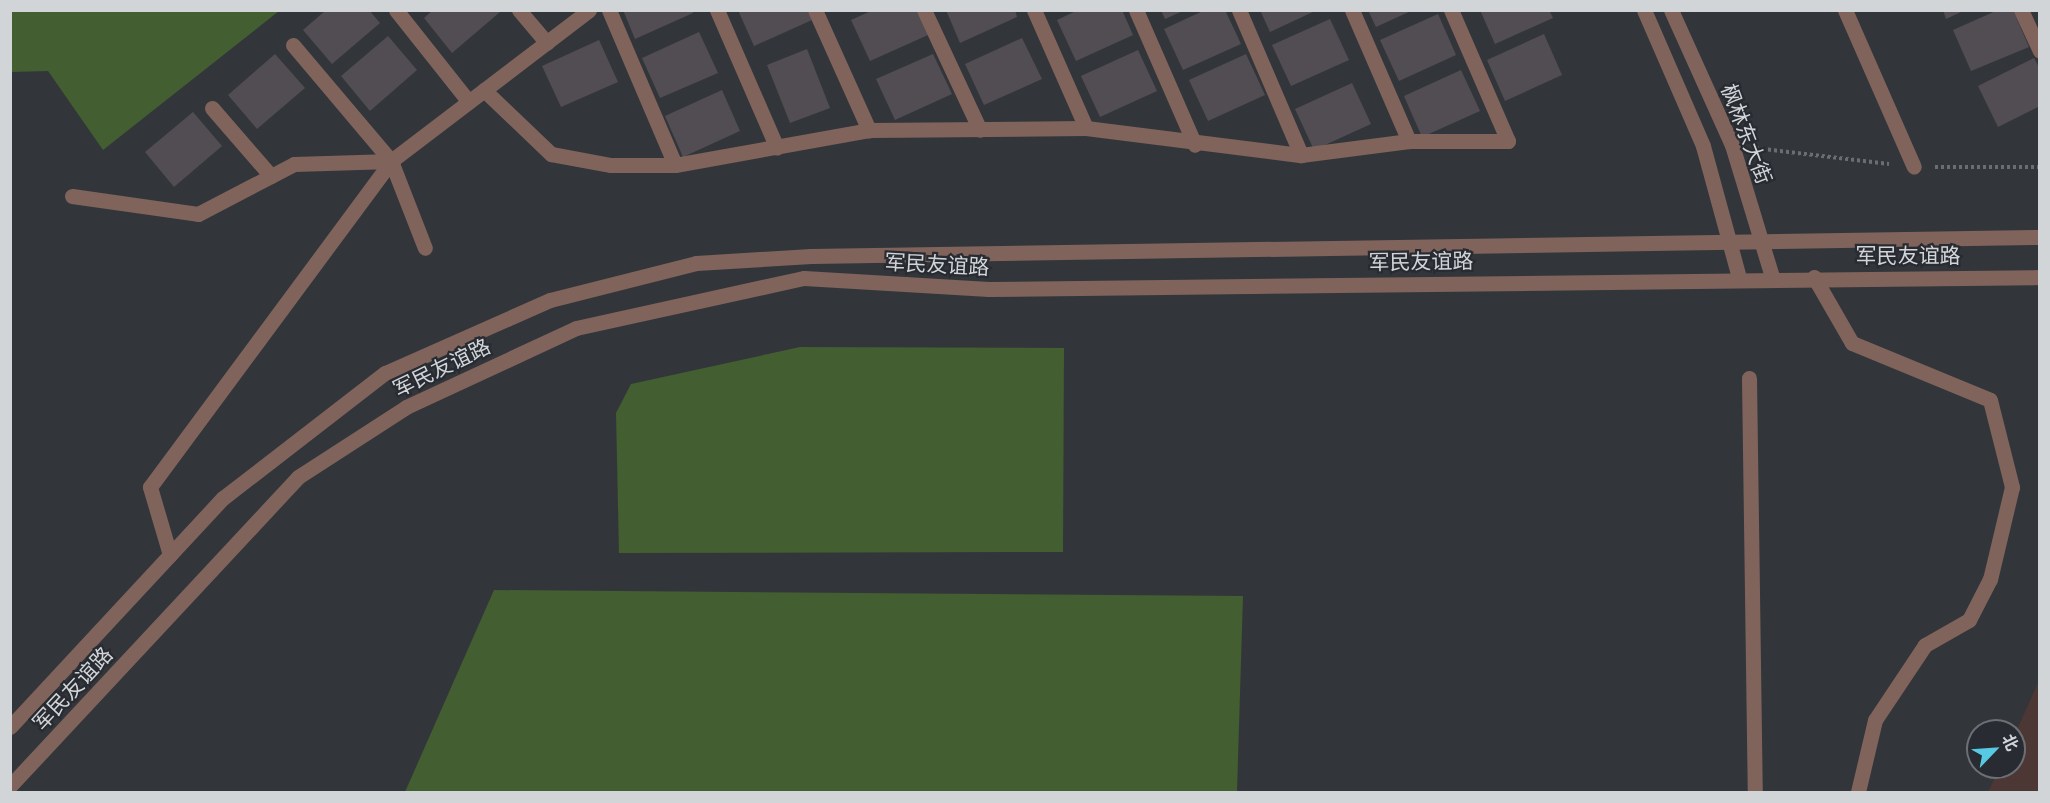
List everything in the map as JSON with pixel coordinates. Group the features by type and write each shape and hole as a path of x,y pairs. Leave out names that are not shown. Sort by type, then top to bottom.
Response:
{"street":[{"path":"396,10 469,102"},
{"path":"519,10 547,43"},
{"path":"170,555 150,487 391,161 589,10"},
{"path":"609,10 675,165"},
{"path":"717,10 777,148"},
{"path":"815,10 869,130"},
{"path":"924,10 980,130"},
{"path":"1034,10 1086,128"},
{"path":"1136,10 1195,145"},
{"path":"1239,10 1302,154"},
{"path":"1352,10 1409,141"},
{"path":"484,90 551,154 611,165 675,165 869,130 1086,128 1195,145 1302,154 1409,141 1508,141 1451,10"},
{"name":"枫林东大街","path":"1644,10 1703,146 1739,278"},
{"name":"枫林东大街","path":"1671,10 1732,145 1772,277"},
{"path":"1845,10 1914,167"},
{"path":"2021,10 2040,51"},
{"path":"293,45 391,161 425,248"},
{"path":"212,108 271,177"},
{"path":"72,196 198,214 294,164 391,161"},
{"name":"军民友谊路","path":"10,727 223,498 385,373 550,300 696,263 823,256 1760,238 2040,237"},
{"name":"军民友谊路","path":"10,786 298,477 406,407 576,328 804,278 989,289 1772,277 2040,277"},
{"path":"1814,277 1852,343 1990,400 2012,487 1990,579 1969,620 1925,645 1875,720 1858,792"},
{"path":"1749,378 1755,792"}],"shaded area":[{"path":"2039,681 2039,792 1988,792 1994,779 2026,779 2026,719 2022,719"}],"green space":[{"path":"10,11 279,11 103,150 48,71 11,72"},
{"path":"800,347 1064,348 1063,552 619,553 616,413 631,384"},
{"path":"494,590 1243,596 1237,792 405,792"}],"building":[{"path":"326,10 369,10 380,23 332,64 303,30"},
{"path":"433,10 499,10 500,12 452,53 424,18"},
{"path":"623,10 692,10 693,13 635,39"},
{"path":"738,10 807,10 812,20 754,46"},
{"path":"873,10 916,10 928,35 870,61 851,20"},
{"path":"946,10 1015,10 1017,17 960,43"},
{"path":"1078,10 1122,10 1133,35 1076,61 1057,20"},
{"path":"1161,10 1185,10 1165,19"},
{"path":"1205,10 1225,10 1241,44 1183,70 1164,29"},
{"path":"1260,10 1317,10 1270,32"},
{"path":"1368,10 1413,10 1376,27"},
{"path":"1480,10 1549,10 1553,18 1495,44"},
{"path":"1943,10 1965,10 1946,19"},
{"path":"1998,10 2013,10 2029,47 1971,71 1953,30"},
{"path":"1438,14 1456,55 1399,81 1380,40"},
{"path":"1330,19 1349,60 1291,86 1272,45"},
{"path":"699,32 718,73 660,98 642,58"},
{"path":"1544,34 1562,75 1505,101 1487,60"},
{"path":"388,36 417,70 370,111 341,76"},
{"path":"1022,38 1042,79 984,105 965,64"},
{"path":"599,40 618,82 561,107 542,66"},
{"path":"807,49 830,108 790,123 767,65"},
{"path":"1138,50 1157,91 1100,117 1081,76"},
{"path":"275,54 305,88 257,129 228,95"},
{"path":"933,54 952,94 895,120 876,79"},
{"path":"1246,54 1265,95 1208,121 1189,80"},
{"path":"2034,58 2040,69 2040,106 1998,127 1978,86"},
{"path":"1461,70 1480,111 1422,137 1404,96"},
{"path":"1352,83 1371,124 1314,150 1295,109"},
{"path":"722,90 740,131 683,157 665,116"},
{"path":"193,112 222,146 174,187 145,152"}]}
